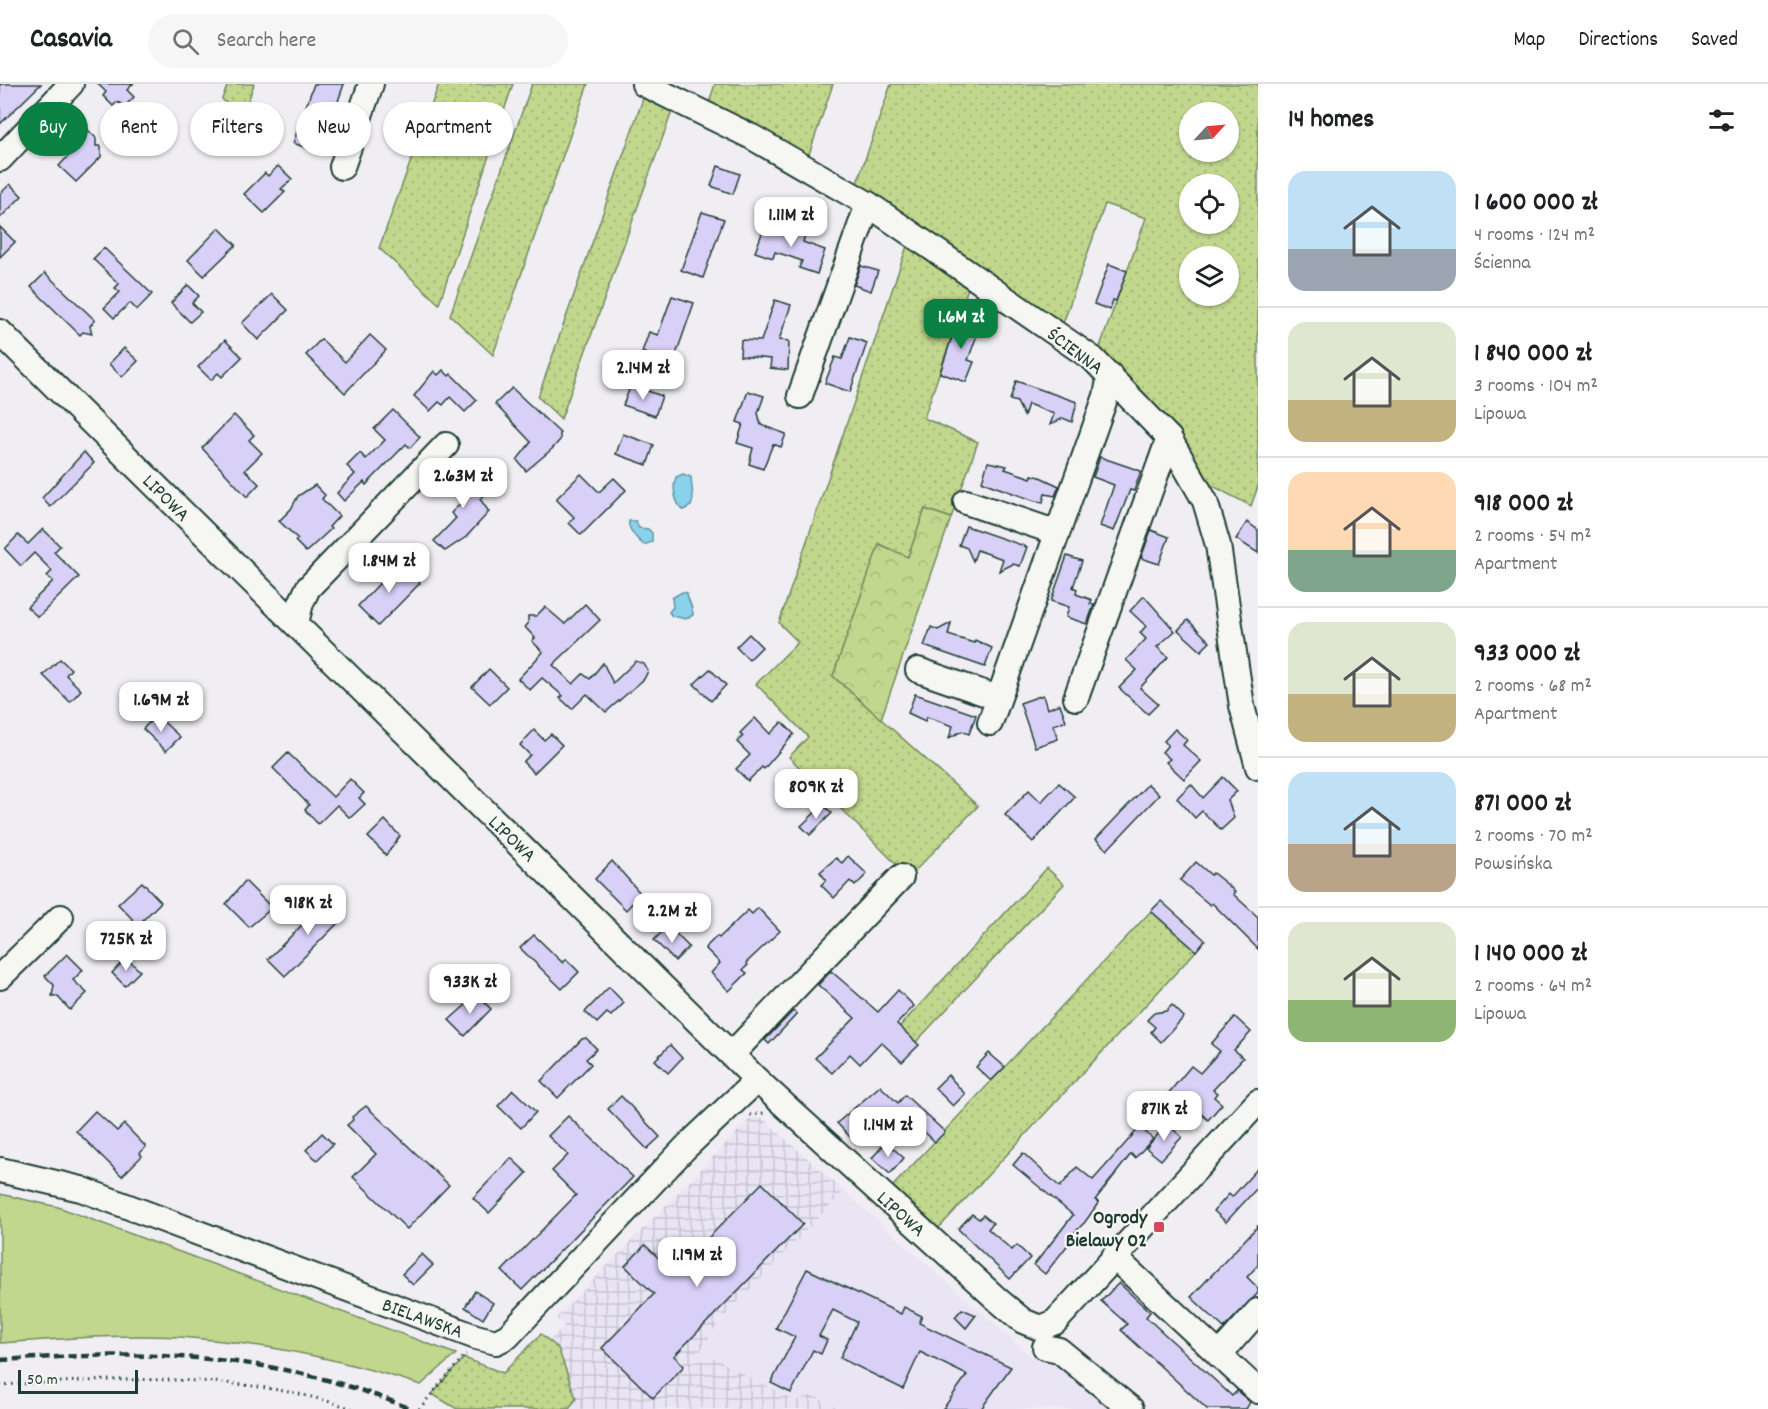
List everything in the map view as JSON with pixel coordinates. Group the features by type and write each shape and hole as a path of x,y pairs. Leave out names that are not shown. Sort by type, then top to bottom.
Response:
{"street":[{"path":"0,159 71,84"},
{"path":"342,167 371,84"},
{"name":"ŚCIENNA","path":"644,84 752,137 868,204 1093,359 1169,438 1205,501 1218,545 1242,706 1258,767"},
{"path":"800,396 868,204"},
{"name":"LIPOWA","path":"0,332 757,1080 1023,1321 1043,1344 1059,1350 1131,1409"},
{"path":"990,723 1055,532 1106,396 1110,375"},
{"path":"1076,698 1169,438"},
{"path":"296,623 308,588 446,445"},
{"path":"966,502 1055,532"},
{"path":"918,670 998,698"},
{"path":"732,1054 901,877"},
{"path":"0,977 61,917"},
{"name":"BIELAWSKA","path":"0,1170 81,1189 476,1337 496,1341 508,1336 685,1148 757,1080"},
{"path":"1043,1344 1055,1322 1258,1102"},
{"path":"1114,1257 1258,1391"},
{"path":"1219,1355 1258,1311"}],"path":[{"path":"419,1409 464,1357 476,1337"},
{"path":"0,1385 154,1378 215,1381 280,1390 353,1409"}],"shaded area":[{"path":"761,1117 844,1191 719,1322 694,1361 715,1358 795,1401 812,1395 841,1409 569,1409 576,1399 558,1348 549,1341 564,1326 556,1318 750,1119"},
{"path":"844,1191 1032,1357 1053,1356 1122,1409 841,1409 813,1395 795,1401 715,1358 694,1361 719,1322"}],"green space":[{"path":"228,84 254,84 248,102 225,102 222,99"},
{"path":"439,84 513,84 507,102 432,102"},
{"path":"532,84 588,84 493,355 450,315 506,156 513,156 513,138"},
{"path":"715,84 833,84 807,160 707,109"},
{"path":"891,84 1258,84 1258,486 1251,506 1207,483 1097,355 1146,218 1105,204 1061,329 855,189"},
{"path":"645,93 674,106 561,419 538,397"},
{"path":"413,156 489,156 439,304 379,248"},
{"path":"909,240 970,282 924,418 978,442 951,518 925,509 908,557 879,545 833,676 978,806 909,877 789,757 808,737 756,684 798,642 779,623"},
{"path":"925,509 951,518 881,719 833,676 879,544 908,557"},
{"path":"1047,868 1064,884 916,1042 899,1027"},
{"path":"1151,911 1196,951 937,1230 891,1188"},
{"path":"0,1194 58,1207 456,1354 421,1385 365,1368 279,1349 192,1338 120,1336 0,1343"},
{"path":"541,1334 558,1348 576,1399 569,1409 457,1409 432,1394 464,1358 503,1373"}],"water":[{"path":"683,474 691,477 693,499 691,506 683,510 676,499 674,486 676,477"},
{"path":"629,521 636,521 639,528 648,529 652,533 652,542 644,545 641,543 631,530"},
{"path":"682,592 687,593 693,612 693,615 686,619 672,616 669,612 673,607 672,598"}],"building":[{"path":"0,84 41,84 23,102 18,102 18,106 0,124"},
{"path":"98,84 133,84 127,90 134,97 129,102 109,102 103,96 106,92"},
{"path":"314,84 344,84 338,102 308,102"},
{"path":"88,130 96,138 96,146 100,146 101,157 76,182 59,166 68,156 88,156"},
{"path":"278,166 292,179 281,189 285,192 264,213 244,194 265,173 268,176"},
{"path":"718,166 740,174 733,194 711,186"},
{"path":"10,184 22,196 0,218 0,194"},
{"path":"702,212 724,219 703,278 681,270"},
{"path":"0,227 15,242 0,257"},
{"path":"219,228 236,245 204,276 188,260"},
{"path":"764,228 786,236 789,228 805,234 803,242 825,250 817,274 799,268 802,261 788,256 775,252 773,258 755,252"},
{"path":"104,248 152,294 137,310 130,303 114,318 104,308 120,292 115,288 119,284 93,259"},
{"path":"1109,264 1127,271 1116,301 1113,300 1110,310 1094,304"},
{"path":"861,266 878,271 871,291 854,285"},
{"path":"45,273 95,320 90,326 92,334 83,332 80,335 31,287"},
{"path":"188,285 199,296 192,303 201,312 190,322 171,303"},
{"path":"272,294 288,310 258,340 242,323"},
{"path":"672,296 694,303 673,363 642,352 649,332 658,335"},
{"path":"775,300 791,305 779,340 789,341 788,370 770,368 771,359 740,356 741,340 761,341"},
{"path":"959,316 981,324 968,360 974,362 966,382 940,373"},
{"path":"370,335 386,350 345,393 306,355 321,339 345,362"},
{"path":"850,337 867,343 850,392 825,383 835,357 842,359"},
{"path":"225,340 242,357 222,377 218,373 211,380 198,367"},
{"path":"124,348 138,361 122,377 109,364"},
{"path":"443,370 449,376 451,374 477,400 465,412 450,397 443,405 439,402 430,411 414,396 434,371 438,375"},
{"path":"1016,381 1077,402 1072,422 1063,418 1050,425 1054,414 1028,404 1024,416 1017,402 1010,400"},
{"path":"631,385 662,396 655,416 623,405"},
{"path":"512,388 560,433 560,440 552,449 526,471 517,460 531,442 495,404"},
{"path":"748,391 764,396 758,413 761,425 786,434 781,447 773,444 763,469 749,464 753,448 737,443 743,424 737,422"},
{"path":"393,410 420,437 410,448 406,444 366,485 364,482 344,501 337,493 355,474 347,466 360,453 366,459 385,440 374,429"},
{"path":"234,415 254,435 249,440 262,453 245,470 259,484 247,497 202,448"},
{"path":"623,434 654,445 647,465 616,454"},
{"path":"84,452 94,463 50,507 42,498"},
{"path":"1100,457 1141,471 1134,491 1130,490 1114,531 1100,526 1114,485 1093,477"},
{"path":"988,462 1007,466 1005,469 1031,478 1032,475 1040,477 1059,486 1055,496 1045,494 1043,502 1035,501 982,481"},
{"path":"455,464 486,494 480,499 489,512 466,537 445,551 434,541 456,518 451,513 462,502 452,491 455,489 442,477"},
{"path":"581,474 599,492 614,478 626,490 581,535 569,523 574,517 556,499"},
{"path":"315,485 325,495 322,499 339,516 329,527 331,529 306,552 295,541 298,539 279,521 291,509 298,496"},
{"path":"1247,522 1258,530 1258,553 1236,539"},
{"path":"966,526 1027,547 1020,566 1013,564 999,571 1003,559 977,550 973,561 967,548 959,545"},
{"path":"43,529 60,546 54,552 79,577 38,617 27,607 53,581 47,576 52,571 34,553 21,566 5,549 18,535 28,544"},
{"path":"1151,530 1169,537 1159,564 1141,558"},
{"path":"1067,556 1082,561 1073,587 1077,589 1076,594 1092,600 1090,604 1094,605 1087,624 1066,617 1069,607 1051,601"},
{"path":"399,563 420,583 378,626 358,606"},
{"path":"1144,596 1175,631 1157,647 1168,657 1140,688 1158,704 1148,714 1119,688 1137,670 1126,660 1146,639 1140,633 1146,626 1130,611"},
{"path":"585,604 600,620 553,665 573,684 583,674 590,679 603,663 613,683 636,661 644,664 648,671 644,679 606,712 587,694 572,709 560,698 563,696 542,678 530,690 518,679 543,652 532,641 535,638 525,627 528,624 528,616 536,616 545,607 565,624"},
{"path":"1188,620 1210,642 1201,651 1178,630"},
{"path":"951,623 948,635 974,643 975,640 992,648 985,667 924,646 931,627 938,630"},
{"path":"749,634 762,647 749,660 736,647"},
{"path":"60,659 71,669 66,675 81,690 70,702 43,675"},
{"path":"489,669 507,687 490,704 472,687"},
{"path":"710,669 726,685 711,701 694,684"},
{"path":"915,694 976,715 969,734 962,731 949,738 953,726 927,717 925,721 908,713"},
{"path":"1043,695 1047,709 1060,704 1066,721 1053,725 1058,739 1035,747 1020,703"},
{"path":"156,715 180,737 166,751 143,729"},
{"path":"755,718 770,734 782,722 794,734 764,769 762,767 748,781 736,769 750,755 737,742 743,736 740,733"},
{"path":"1175,729 1187,740 1183,745 1201,761 1184,779 1166,762 1170,759 1162,752 1168,745 1164,741"},
{"path":"534,730 544,740 551,734 562,745 534,773 523,762 530,755 520,745"},
{"path":"288,753 333,797 350,779 364,793 359,798 365,804 350,818 337,805 318,824 305,810 309,805 273,768"},
{"path":"1223,777 1237,791 1228,800 1234,818 1221,830 1202,811 1195,818 1177,798 1191,784 1203,798"},
{"path":"1059,783 1075,797 1033,842 1005,815 1029,790 1041,802"},
{"path":"1148,784 1159,795 1107,850 1096,839"},
{"path":"823,805 832,813 810,835 801,826"},
{"path":"385,820 400,836 386,855 368,837"},
{"path":"848,856 867,874 855,886 850,881 834,898 821,885 826,880 820,872 836,858 842,863"},
{"path":"612,861 641,894 626,910 595,879"},
{"path":"1196,862 1211,875 1213,873 1228,885 1235,892 1233,894 1258,917 1258,949 1212,903 1210,905 1180,880"},
{"path":"245,881 272,908 249,927 226,904"},
{"path":"142,882 161,902 138,925 118,904"},
{"path":"330,897 347,914 285,976 268,959"},
{"path":"1161,901 1205,940 1196,951 1151,911"},
{"path":"758,908 780,931 746,963 748,965 743,970 747,973 729,991 711,973 720,963 705,948 748,910 752,914"},
{"path":"668,926 689,947 675,961 654,940"},
{"path":"534,935 563,963 566,959 579,972 562,989 520,948"},
{"path":"67,954 83,970 73,980 87,993 70,1010 57,996 52,996 54,985 45,976"},
{"path":"126,958 140,971 125,986 112,973"},
{"path":"831,971 878,1012 898,990 914,1006 897,1024 919,1045 902,1062 881,1042 860,1064 850,1054 832,1073 815,1058 855,1018 818,985"},
{"path":"609,987 624,1003 611,1016 607,1013 597,1023 585,1012"},
{"path":"477,995 491,1009 465,1036 449,1020"},
{"path":"1172,1005 1184,1017 1161,1042 1151,1032 1155,1027 1147,1020 1154,1013 1166,1011"},
{"path":"793,1011 797,1014 769,1044 765,1040"},
{"path":"1235,1017 1251,1032 1234,1050 1243,1058 1213,1090 1217,1093 1214,1097 1222,1104 1208,1120 1186,1100 1174,1113 1162,1101 1191,1066 1200,1073 1220,1051 1211,1044"},
{"path":"586,1038 597,1049 586,1059 591,1064 558,1098 541,1081 582,1039"},
{"path":"670,1045 682,1058 668,1073 655,1060"},
{"path":"989,1053 1005,1067 991,1081 976,1067"},
{"path":"948,1075 965,1094 953,1106 935,1088"},
{"path":"880,1086 898,1103 905,1095 945,1132 935,1142 902,1110 884,1130 870,1118 850,1137 837,1123"},
{"path":"513,1090 536,1112 521,1128 498,1106"},
{"path":"621,1096 660,1137 647,1149 608,1109"},
{"path":"366,1106 449,1185 407,1229 353,1177 376,1154 347,1125 353,1120 352,1117"},
{"path":"95,1111 117,1131 124,1124 146,1147 140,1153 142,1156 122,1176 76,1131"},
{"path":"568,1116 633,1177 522,1290 502,1271 576,1195 552,1171 568,1155 548,1136"},
{"path":"1167,1124 1182,1137 1161,1160 1146,1148"},
{"path":"1140,1127 1153,1139 1135,1158 1131,1154 1095,1200 1099,1202 1085,1222 1072,1235 1074,1237 1045,1274 1034,1265 1073,1215 1013,1165 1023,1153 1060,1187 1077,1167 1093,1180"},
{"path":"322,1133 333,1144 317,1160 306,1150"},
{"path":"886,1142 904,1158 890,1174 872,1158"},
{"path":"511,1158 527,1173 489,1213 473,1198"},
{"path":"1258,1168 1258,1187 1226,1222 1214,1211 1229,1194 1232,1197"},
{"path":"762,1183 803,1224 674,1356 684,1366 653,1398 602,1348 654,1294 625,1266 645,1245 674,1273"},
{"path":"972,1214 979,1219 983,1215 993,1223 988,1229 1012,1250 1017,1245 1030,1258 1010,1279 958,1229"},
{"path":"1258,1226 1258,1265 1247,1277 1258,1288 1258,1293 1224,1328 1191,1297"},
{"path":"422,1254 433,1265 413,1285 402,1274"},
{"path":"807,1269 901,1314 904,1307 922,1316 919,1323 1011,1367 981,1409 943,1409 967,1375 920,1352 903,1389 840,1358 857,1322 833,1310 819,1336 827,1340 821,1354 813,1350 791,1393 771,1383 795,1337 776,1328"},
{"path":"1119,1283 1150,1312 1146,1317 1232,1396 1237,1391 1250,1402 1246,1409 1207,1409 1121,1330 1127,1324 1101,1301"},
{"path":"475,1291 493,1303 483,1319 465,1307"},
{"path":"962,1309 976,1315 966,1328 955,1317"}],"railway":[{"path":"0,1360 107,1356 208,1359 258,1365 308,1375 411,1409"}],"place":[{"name":"Ogrody Bielawy 02","path":"1159,1227"}]}
